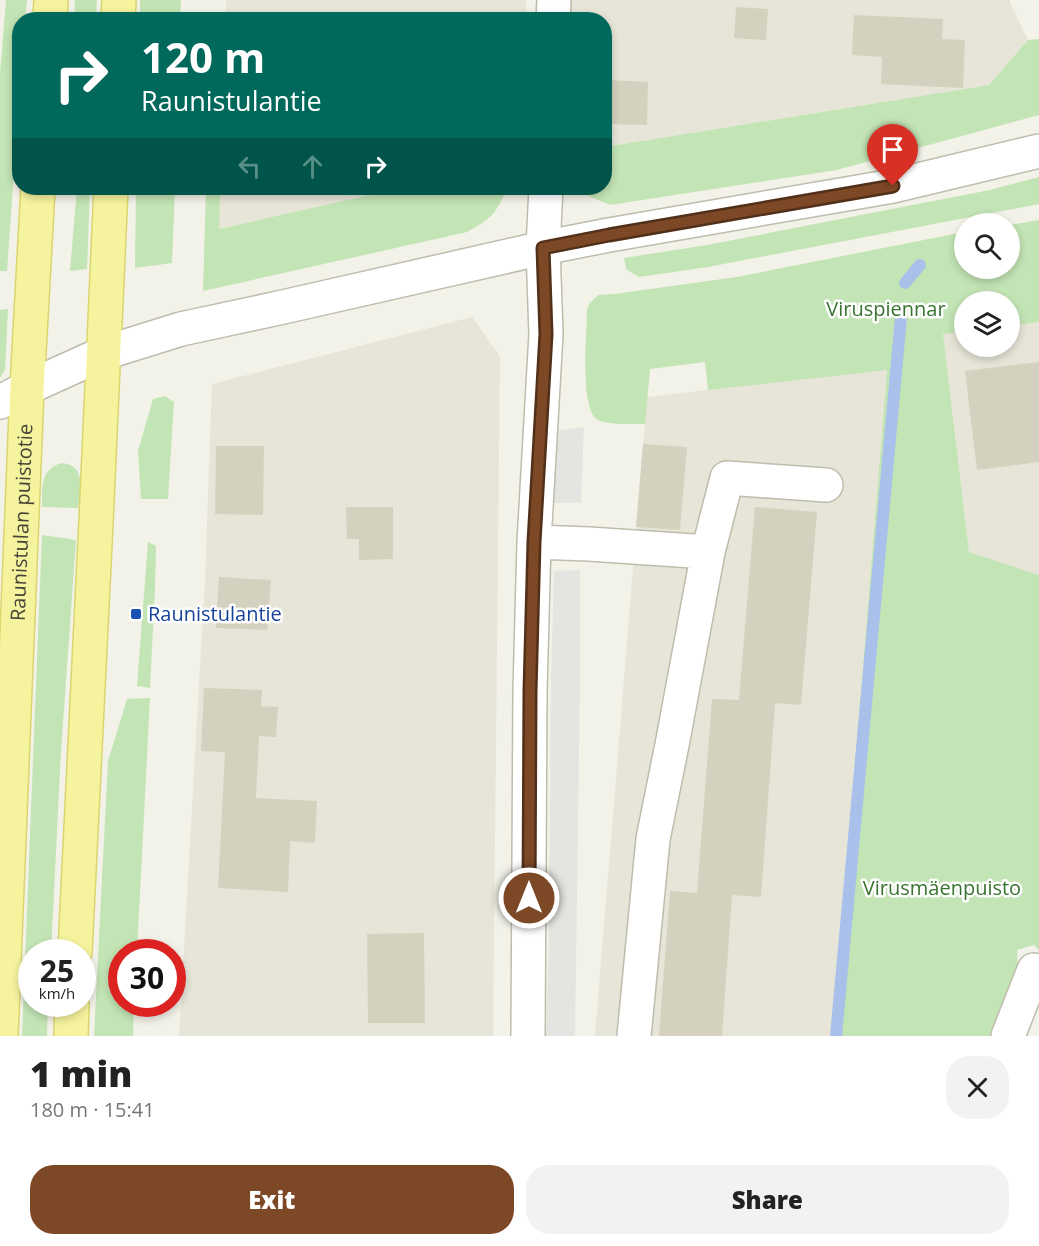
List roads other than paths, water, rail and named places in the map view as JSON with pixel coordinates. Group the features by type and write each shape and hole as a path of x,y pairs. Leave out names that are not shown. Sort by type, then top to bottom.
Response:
{"main road":[{"name":"Raunistulan puistotie","path":"1,1036 13,395 37,195"},
{"path":"76,939 111,195"},
{"path":"71,1036 72,1017"}],"street":[{"path":"13,395 104,353 181,329 543,248 893,186 1039,151"},
{"path":"528,1036 530,691 534,542 546,334 543,248 546,195"},
{"path":"634,1036 653,839 708,552 727,478 826,485"},
{"path":"534,542 708,552"},
{"path":"1008,1036 1034,970"}],"waterway":[{"path":"905,283 920,265"},
{"path":"836,1036 901,317"}],"place":[{"name":"Raunistulantie","path":"136,614"}],"park label":[{"name":"Viruspiennar","path":"886,309"},
{"name":"Virusmäenpuisto","path":"942,888"}]}
